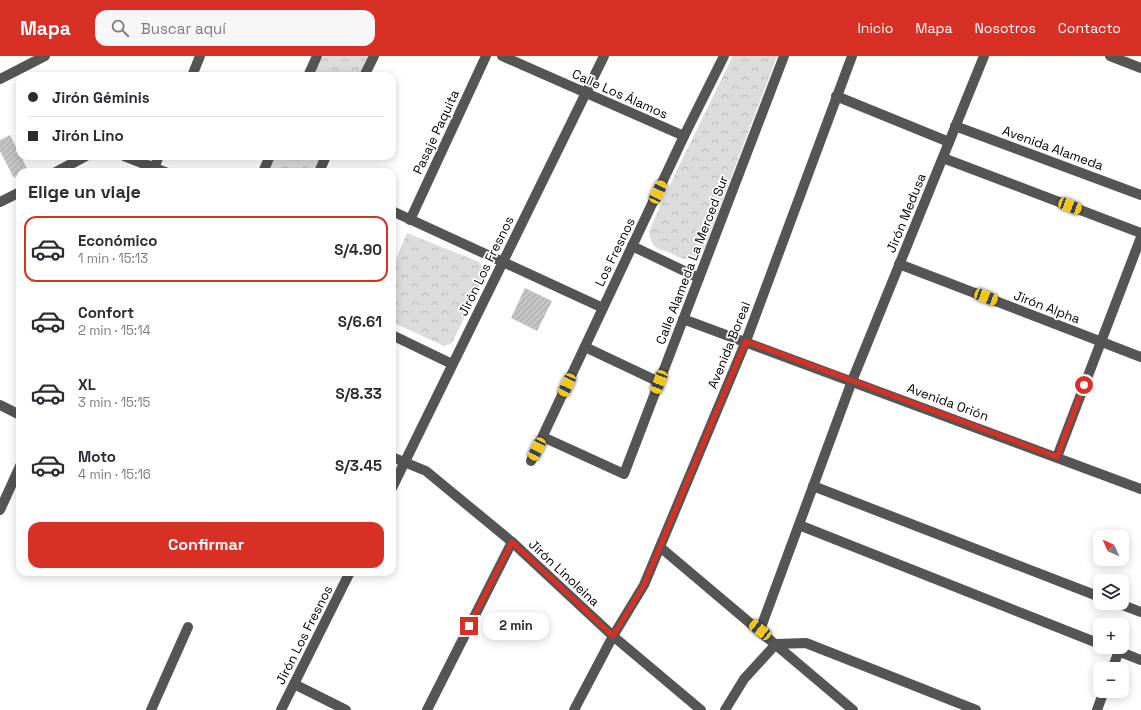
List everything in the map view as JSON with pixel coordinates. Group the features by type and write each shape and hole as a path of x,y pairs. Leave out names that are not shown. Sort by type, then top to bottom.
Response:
{"street":[{"path":"0,79 45,56"},
{"path":"194,72 200,56"},
{"path":"310,72 317,56"},
{"path":"366,72 374,56"},
{"name":"Pasaje Paquita","path":"410,220 486,56"},
{"name":"Calle Los Álamos","path":"502,56 684,136"},
{"name":"Jirón Los Fresnos","path":"396,480 604,56"},
{"name":"Los Fresnos","path":"531,461 602,308 724,56"},
{"name":"Calle Alameda La Merced Sur","path":"543,437 624,474 784,56"},
{"name":"Avenida Boreal","path":"574,710 613,636 644,585 746,341 852,56"},
{"name":"Jirón Medusa","path":"760,630 852,381 984,56"},
{"path":"1110,56 1141,68"},
{"path":"836,96 949,142"},
{"name":"Avenida Alameda","path":"955,126 1141,195"},
{"path":"943,158 1141,233"},
{"path":"64,168 78,160"},
{"path":"132,160 149,168"},
{"path":"0,202 16,194"},
{"path":"396,213 602,308"},
{"path":"1057,457 1141,237"},
{"path":"632,246 699,278"},
{"name":"Jirón Alpha","path":"899,264 1141,357"},
{"name":"Avenida Orión","path":"683,319 746,341 1141,489"},
{"path":"396,337 452,364"},
{"path":"584,347 659,382"},
{"path":"0,405 16,413"},
{"name":"Jirón Linoleina","path":"396,459 426,471 512,542 613,636 701,710"},
{"path":"0,510 16,475"},
{"path":"813,486 1093,593"},
{"path":"799,525 1093,641"},
{"path":"427,710 512,542"},
{"path":"660,547 853,710"},
{"name":"Jirón Los Fresnos","path":"281,710 348,576"},
{"path":"1129,608 1141,612"},
{"path":"151,710 188,627"},
{"path":"725,710 744,680 776,644 806,643 976,710"},
{"path":"1126,654 1141,660"},
{"path":"294,684 346,710"},
{"path":"1097,710 1101,698"}],"green space":[{"path":"323,56 368,56 360,72 315,72"},
{"path":"733,56 777,56 704,249 700,255 695,258 681,258 658,249 650,238 649,231"},
{"path":"274,160 319,160 315,168 270,168"},
{"path":"407,233 479,262 486,272 452,343 444,346 396,324 396,259"}],"building":[{"path":"10,135 16,147 16,160 23,160 27,168 16,168 16,177 14,178 0,151 0,140"},
{"path":"525,288 552,301 537,331 511,318"}],"route":[{"path":"469,626 512,542 613,636 644,585 746,341 1057,457 1084,385"}]}
